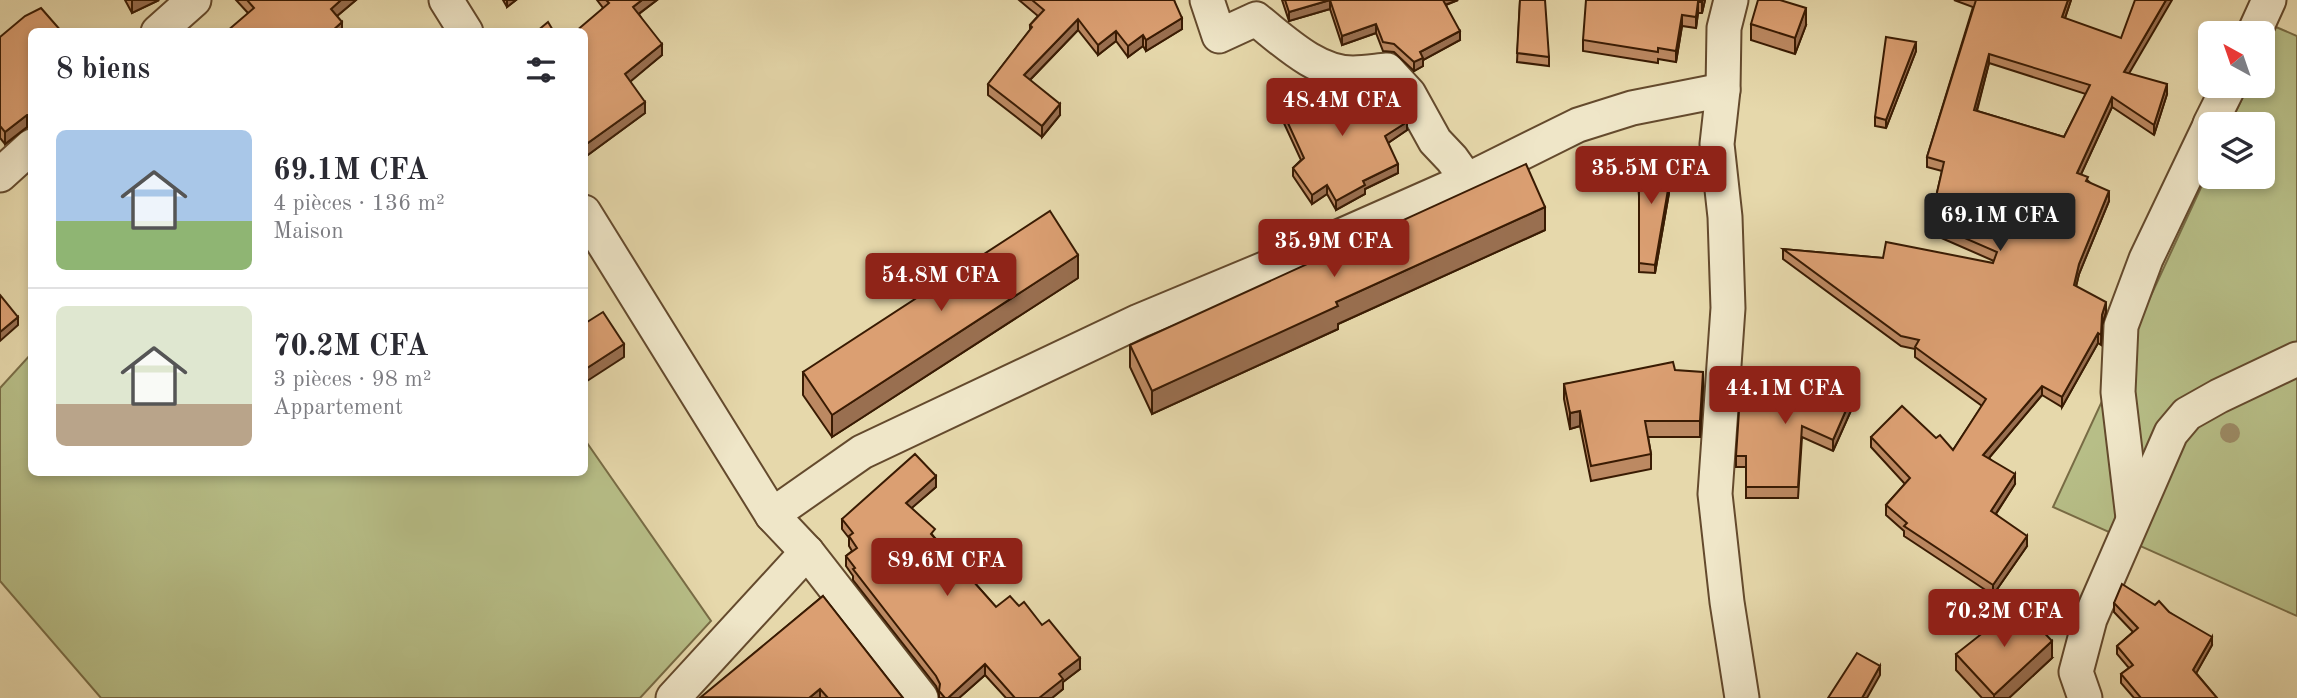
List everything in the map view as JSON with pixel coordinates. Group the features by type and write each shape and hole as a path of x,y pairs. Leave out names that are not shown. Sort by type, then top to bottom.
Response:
{"street":[{"path":"162,28 194,0"},
{"path":"446,0 464,28"},
{"path":"1206,0 1219,36 1256,19 1307,59 1350,73 1387,70 1409,94 1435,141 1467,180"},
{"path":"1731,0 1724,28 1723,90 1717,144 1725,217 1728,308 1715,494 1727,602 1742,698"},
{"path":"2259,21 2269,0"},
{"path":"772,515 862,452 1139,321 1467,180 1578,125 1632,108 1723,90"},
{"path":"2133,519 2118,392 2121,326 2146,259 2198,149"},
{"path":"0,175 28,150"},
{"path":"588,218 772,515 807,552 921,698"},
{"path":"2085,698 2076,672 2090,619 2171,433 2187,414 2297,359"},
{"path":"673,698 807,552"}],"green space":[{"path":"2276,27 2297,36 2297,616 2053,507 2200,189 2275,189 2275,112 2236,112 2242,98 2275,98"},
{"path":"28,357 28,476 588,476 588,444 711,621 640,698 101,698 0,581 0,388"}],"building":[{"path":"247,0 341,0 331,9 342,22 335,28 231,28 254,8"},
{"path":"606,0 642,0 633,7 662,44 625,74 645,102 588,143 588,28 580,28 609,3"},
{"path":"1032,0 1174,0 1182,18 1146,40 1143,35 1128,46 1116,31 1098,45 1078,19 1024,75 1060,104 1042,126 988,84 1032,27 1030,25 1044,10"},
{"path":"1285,0 1330,0 1289,12"},
{"path":"1330,0 1443,0 1460,31 1420,52 1423,58 1414,62 1394,44 1383,42 1376,24 1342,36"},
{"path":"1520,0 1545,0 1549,57 1517,53"},
{"path":"1586,0 1702,2 1698,2 1696,17 1682,15 1676,51 1658,48 1658,52 1583,40"},
{"path":"1758,0 1780,0 1806,8 1795,38 1751,24"},
{"path":"1976,0 2068,0 2062,17 2121,38 2135,0 2166,0 2124,72 2167,84 2154,125 2112,97 2077,173 2088,177 2086,181 2109,191 2079,264 2074,285 2106,302 2101,335 2098,333 2062,397 2042,386 1983,455 2015,474 1991,511 2027,536 1993,585 1904,526 1907,523 1886,505 1910,478 1871,437 1902,406 1936,438 1940,435 1953,450 1986,399 1915,347 1919,340 1901,336 1783,249 1883,258 1886,242 1993,263 1997,252 1930,223 1944,162 1927,157","holes":["1989,54 2090,85 2064,137 1974,110"]},
{"path":"41,8 58,28 28,28 28,115 5,132 0,126 0,37 25,16"},
{"path":"548,22 552,28 541,28"},
{"path":"1886,37 1916,42 1886,120 1875,117"},
{"path":"1382,84 1407,122 1385,136 1398,164 1363,181 1365,185 1336,201 1327,185 1312,195 1293,168 1304,158 1276,97 1318,87 1323,114"},
{"path":"1666,158 1669,184 1655,265 1639,263 1639,188 1636,162"},
{"path":"1526,164 1545,207 1336,302 1338,306 1152,391 1130,345"},
{"path":"1050,211 1078,255 832,415 803,372"},
{"path":"0,295 18,317 0,332"},
{"path":"603,312 624,344 588,367 588,321"},
{"path":"1673,362 1675,370 1703,372 1700,421 1645,421 1651,454 1591,466 1580,411 1570,413 1564,384"},
{"path":"1761,380 1857,385 1833,440 1802,426 1798,487 1746,487 1746,456 1736,456 1741,381 1760,384"},
{"path":"915,454 936,476 906,503 935,529 931,534 996,607 1010,596 1019,606 1024,602 1042,625 1049,620 1080,658 1059,674 1063,679 1039,698 1015,698 985,664 945,698 939,691 940,684 936,676 853,569 855,568 846,556 857,548 849,536 853,533 842,519"},
{"path":"2122,584 2155,605 2159,601 2169,612 2212,637 2193,670 2217,698 2141,698 2121,674 2133,665 2117,646 2138,628 2114,603"},
{"path":"823,596 903,698 828,698 820,689 809,698 701,697"},
{"path":"2018,605 2052,641 1994,695 1956,654"},
{"path":"1857,653 1880,666 1862,698 1828,698"}]}
